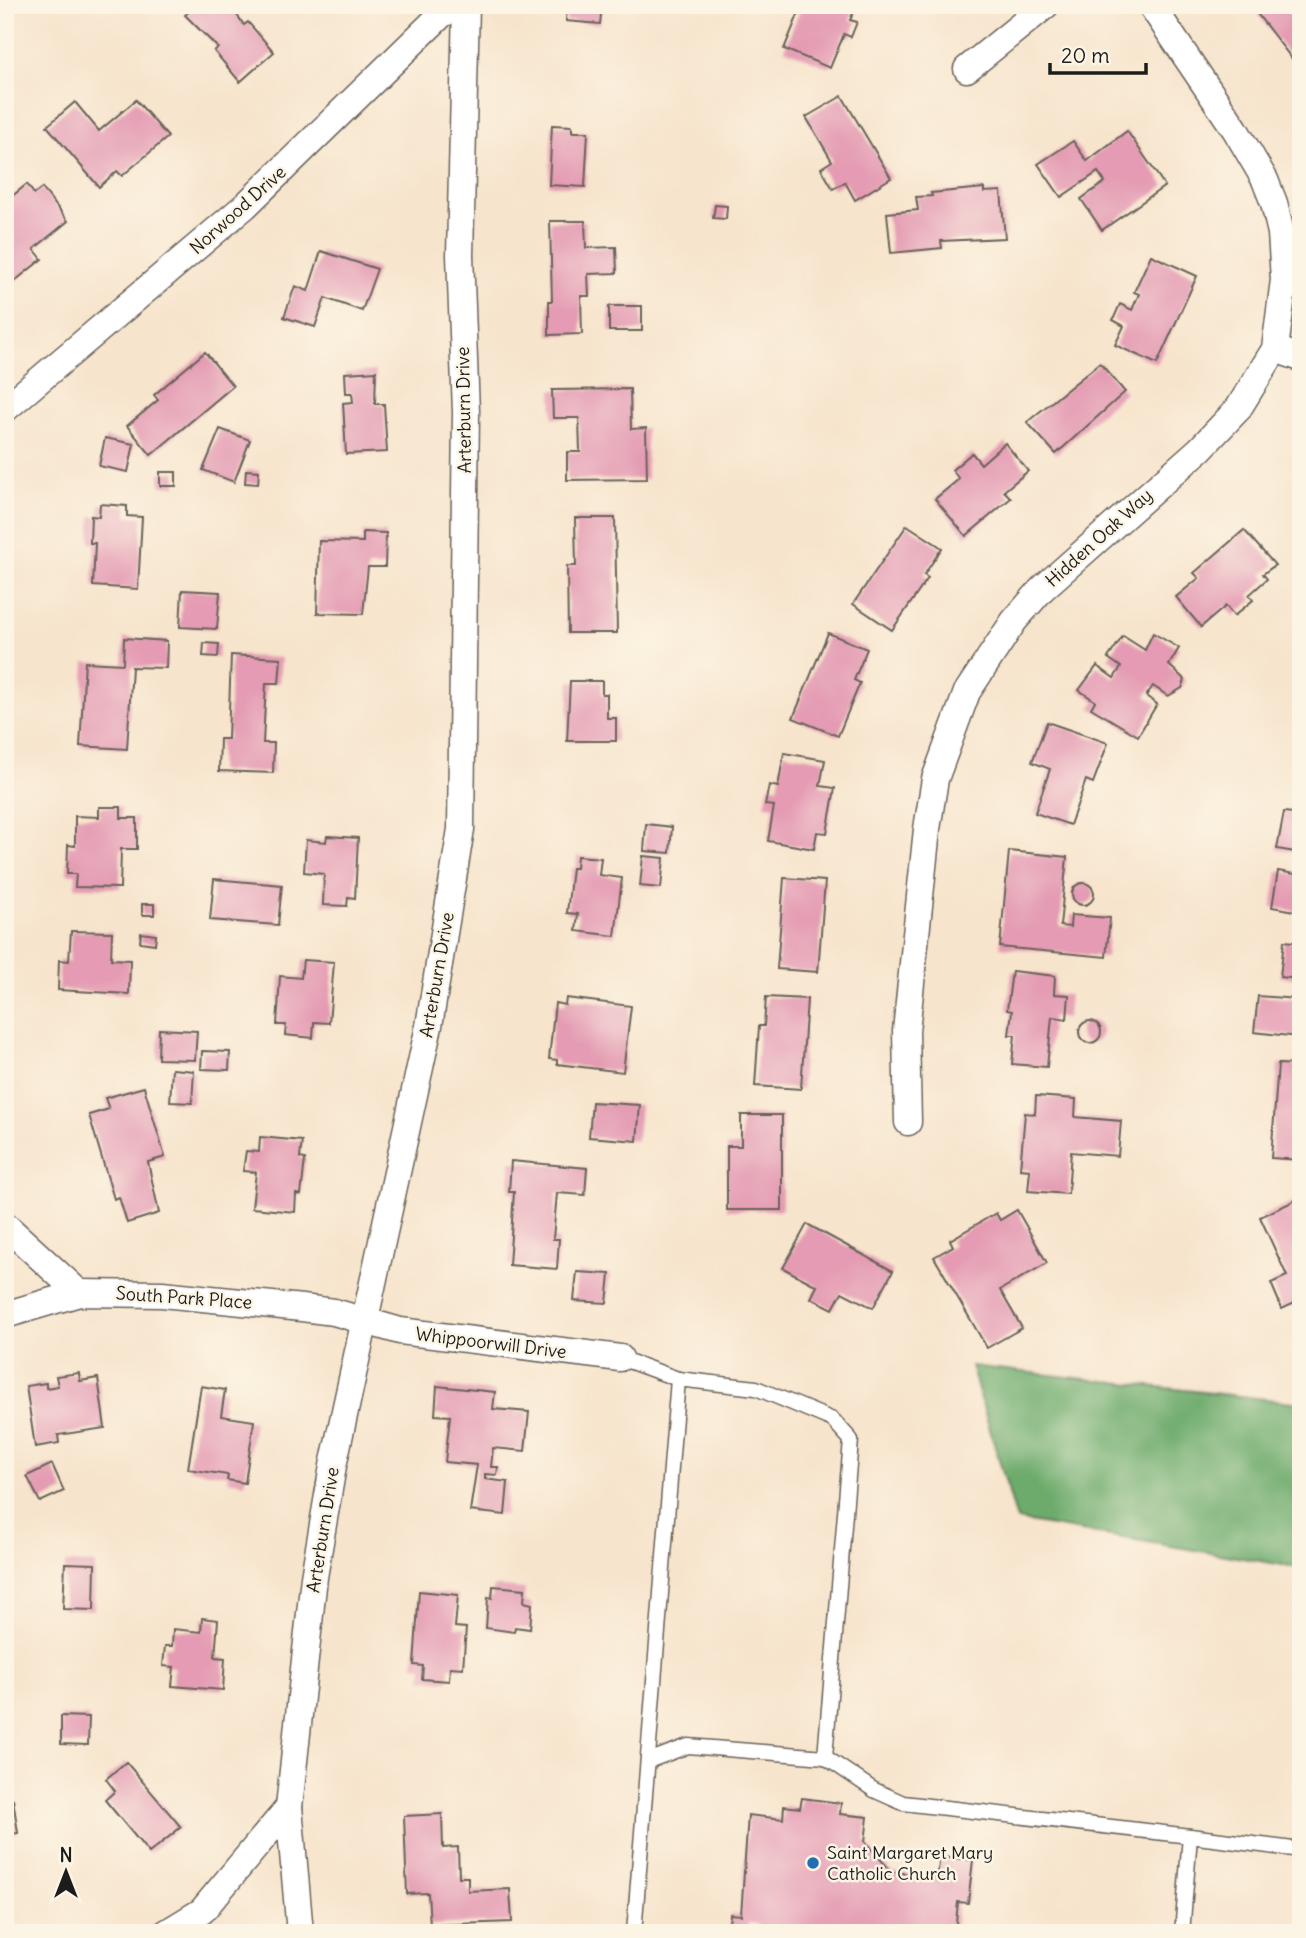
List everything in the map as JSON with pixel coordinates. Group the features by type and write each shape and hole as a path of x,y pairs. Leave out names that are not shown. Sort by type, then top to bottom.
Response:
{"street":[{"name":"Norwood Drive","path":"5,409 245,206 442,14 465,5"},
{"name":"Arterburn Drive","path":"300,1933 289,1807 314,1577 333,1466 429,1026 461,829 466,412 460,255 465,5"},
{"path":"967,69 1046,5"},
{"name":"Hidden Oak Way","path":"908,1122 906,1031 927,828 935,779 967,692 1014,621 1042,589 1200,449 1238,409 1275,349 1284,280 1281,233 1274,203 1265,180 1235,129 1151,5"},
{"path":"1275,349 1301,358"},
{"path":"5,1225 79,1293"},
{"name":"South Park Place","path":"5,1315 79,1293 162,1294 334,1312 364,1321"},
{"name":"Whippoorwill Drive","path":"364,1321 400,1331 620,1358"},
{"path":"166,1933 202,1911 289,1807"}],"lane":[{"path":"620,1358 678,1378 756,1388 833,1420 851,1440 825,1756"},
{"path":"634,1933 678,1378"},
{"path":"648,1761 688,1746 825,1756 874,1790 903,1803 1301,1850"},
{"path":"1182,1933 1190,1836"}],"green space":[{"path":"971,1366 1301,1403 1301,1568 1017,1520"}],"building":[{"path":"197,5 230,5 244,25 248,22 274,52 240,82 214,51 218,48 185,15"},
{"path":"567,5 602,5 600,24 566,21"},
{"path":"802,5 857,5 850,20 857,22 851,37 844,34 830,68 784,49"},
{"path":"1272,5 1301,5 1301,60 1296,64 1258,15"},
{"path":"842,96 891,178 855,200 845,182 833,189 821,168 832,161 806,117"},
{"path":"136,100 168,137 122,176 117,171 99,187 47,126 75,102 99,131"},
{"path":"552,125 572,126 572,132 588,132 585,187 549,185"},
{"path":"1127,131 1165,186 1102,230 1081,199 1105,182 1098,172 1061,197 1038,164 1073,141 1087,161"},
{"path":"27,184 34,194 42,188 68,221 34,249 42,259 11,284 5,277 5,202"},
{"path":"984,188 984,192 1001,191 1005,238 941,241 942,248 891,253 887,213 918,210 916,197 932,196 931,193"},
{"path":"715,205 727,206 726,219 713,218"},
{"path":"550,221 585,221 586,248 616,247 617,273 588,274 589,296 581,296 582,334 549,335 549,301 552,301"},
{"path":"321,251 377,269 362,311 325,298 315,327 284,317 295,286 308,291"},
{"path":"1151,255 1197,276 1157,364 1115,345 1124,326 1113,320 1120,304 1132,310 1139,294 1134,292"},
{"path":"609,306 642,306 642,331 609,331"},
{"path":"205,352 233,386 151,455 127,426 158,400 154,395"},
{"path":"1100,363 1125,392 1056,454 1027,422"},
{"path":"376,371 375,404 384,404 387,452 346,454 343,403 353,402 352,393 346,393 345,373"},
{"path":"630,389 631,429 646,428 647,479 567,480 567,452 580,452 579,418 553,418 552,390"},
{"path":"220,429 250,440 234,482 203,470"},
{"path":"105,438 134,444 128,472 99,466"},
{"path":"1005,443 1028,471 1004,491 1011,498 966,536 935,499 959,479 952,470 972,453 981,464"},
{"path":"246,470 259,471 258,484 245,483"},
{"path":"160,472 176,472 176,486 160,486"},
{"path":"100,504 127,506 127,516 142,517 138,589 93,586 95,543 90,543 91,516 99,517"},
{"path":"575,518 615,518 617,633 568,633 567,566 576,566"},
{"path":"907,525 942,548 924,575 928,578 892,630 853,604"},
{"path":"1244,530 1275,565 1263,574 1267,579 1249,595 1253,600 1234,616 1226,606 1201,627 1176,597 1199,578 1194,573"},
{"path":"363,532 386,533 385,567 368,567 363,614 317,613 319,541 363,542"},
{"path":"182,590 220,592 217,629 180,627"},
{"path":"828,633 867,649 854,680 860,683 838,736 793,718"},
{"path":"1153,633 1179,648 1169,665 1185,680 1182,688 1168,696 1153,686 1146,696 1157,704 1138,736 1091,708 1095,701 1079,690 1097,666 1114,678 1121,667 1108,658 1123,636 1145,650"},
{"path":"124,638 167,641 166,668 132,667 127,749 80,746 85,662 123,664"},
{"path":"204,643 219,644 218,657 203,656"},
{"path":"231,655 281,658 279,683 266,683 263,743 274,743 273,773 219,771 220,739 228,739"},
{"path":"570,681 602,681 602,694 607,694 607,718 616,718 616,741 567,741"},
{"path":"1047,722 1108,743 1093,783 1086,780 1070,825 1035,813 1050,769 1032,762"},
{"path":"784,753 825,760 820,786 835,788 827,833 817,832 814,849 768,841 774,806 765,805 769,785 778,787"},
{"path":"99,807 121,807 121,818 137,818 137,849 121,849 120,888 75,887 76,874 67,874 68,845 75,846 75,816 99,817"},
{"path":"1284,812 1301,814 1301,853 1277,849"},
{"path":"646,824 672,827 670,853 644,851"},
{"path":"327,836 358,838 355,898 348,897 347,906 323,905 324,874 304,872 306,840 326,842"},
{"path":"1009,851 1067,857 1060,926 1070,927 1071,915 1110,918 1106,957 1000,947"},
{"path":"577,856 601,858 599,875 622,878 615,936 576,931 578,914 567,913 572,868 576,868"},
{"path":"643,856 664,858 661,888 640,886"},
{"path":"1278,871 1301,875 1301,912 1272,907"},
{"path":"784,878 825,881 818,972 777,969"},
{"path":"214,879 282,885 278,925 210,920"},
{"path":"1083,883 1091,886 1094,894 1091,902 1083,905 1075,902 1072,894 1075,886"},
{"path":"142,904 154,904 154,915 142,915"},
{"path":"71,931 112,932 111,959 130,960 129,994 58,990 59,960 69,961"},
{"path":"141,933 156,935 155,944 140,942"},
{"path":"1284,941 1301,943 1299,1037 1254,1032 1258,996 1297,999 1299,979 1280,977"},
{"path":"303,960 334,962 329,1023 314,1022 313,1038 285,1035 286,1025 277,1025 280,976 301,978"},
{"path":"1012,971 1055,976 1054,994 1069,995 1067,1019 1052,1017 1047,1067 1012,1064 1015,1035 1009,1035 1012,1011 1007,1010"},
{"path":"766,997 807,999 801,1089 755,1086 759,1026 764,1026"},
{"path":"566,998 631,1006 623,1072 557,1064 557,1060 549,1059 555,1003 565,1005"},
{"path":"1090,1021 1098,1024 1101,1032 1098,1040 1090,1043 1082,1040 1079,1032 1082,1024"},
{"path":"159,1029 197,1031 195,1060 158,1059"},
{"path":"202,1051 230,1052 229,1070 201,1069"},
{"path":"1278,1064 1301,1065 1301,1160 1271,1158"},
{"path":"172,1069 194,1071 192,1103 170,1102"},
{"path":"144,1087 165,1157 148,1162 159,1213 127,1223 119,1197 114,1199 89,1115 109,1109 105,1098"},
{"path":"1036,1096 1076,1099 1075,1117 1121,1121 1118,1156 1071,1152 1068,1194 1028,1191 1030,1170 1020,1169 1025,1113 1035,1114"},
{"path":"592,1102 640,1105 637,1141 589,1137"},
{"path":"741,1115 782,1115 782,1210 727,1210 727,1146 741,1146"},
{"path":"260,1137 302,1141 300,1158 305,1159 301,1195 296,1194 295,1212 252,1208 256,1172 243,1171 246,1151 259,1152"},
{"path":"511,1161 587,1168 585,1195 557,1193 553,1239 559,1239 557,1269 509,1265 514,1192 509,1192"},
{"path":"1296,1200 1301,1211 1301,1300 1282,1309 1271,1283 1287,1276 1260,1217"},
{"path":"1017,1210 1047,1263 1000,1290 1022,1328 987,1348 934,1257 953,1246 950,1240 996,1213 1000,1220"},
{"path":"807,1224 893,1271 873,1308 842,1292 833,1309 811,1298 817,1286 783,1268"},
{"path":"577,1272 610,1274 607,1303 574,1301"},
{"path":"79,1373 80,1381 98,1378 105,1428 58,1435 59,1443 35,1447 26,1386 46,1383 46,1388 58,1386 56,1376"},
{"path":"201,1386 225,1390 221,1416 254,1421 245,1483 227,1480 228,1475 188,1469"},
{"path":"437,1386 495,1392 493,1409 529,1412 525,1451 493,1448 491,1467 498,1467 497,1475 485,1474 485,1479 508,1482 505,1515 470,1511 477,1465 445,1462 450,1416 435,1415"},
{"path":"52,1464 64,1491 40,1502 27,1476"},
{"path":"65,1563 95,1564 94,1610 63,1609"},
{"path":"493,1586 525,1589 524,1602 532,1604 530,1629 515,1627 514,1632 486,1628 488,1597 492,1598"},
{"path":"419,1591 458,1595 455,1627 466,1628 463,1668 450,1667 449,1681 422,1679 423,1666 414,1665"},
{"path":"202,1618 218,1620 215,1657 225,1658 223,1690 172,1686 174,1667 163,1666 165,1646 172,1646 173,1629 201,1632"},
{"path":"61,1716 89,1717 88,1745 61,1744"},
{"path":"126,1762 181,1827 149,1853 105,1800 115,1791 106,1779"},
{"name":"Saint Margaret Mary Catholic Church","path":"802,1798 841,1803 840,1814 868,1817 865,1842 892,1872 937,1877 940,1857 973,1860 968,1903 958,1902 955,1933 758,1933 759,1924 748,1923 747,1933 728,1933 730,1914 741,1915 748,1815 783,1819 784,1806 800,1808"},
{"path":"13,1799 18,1833 5,1835 5,1801"},
{"path":"442,1814 443,1848 458,1847 459,1877 468,1877 468,1891 510,1889 512,1922 430,1925 428,1893 407,1894 404,1816"}],"place":[{"name":"Saint Margaret Mary Catholic Church","path":"813,1863"}]}
